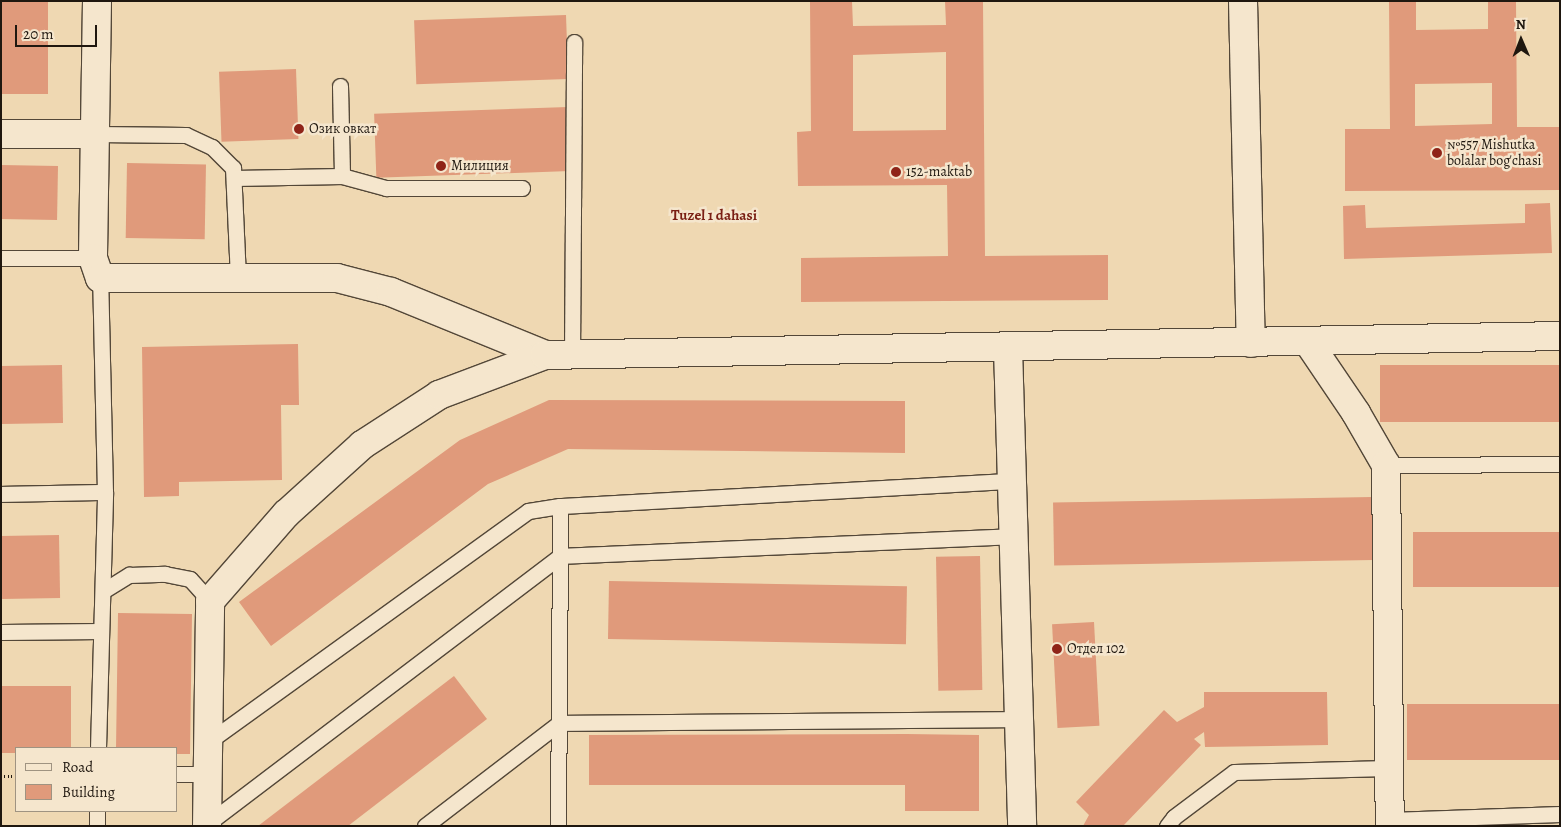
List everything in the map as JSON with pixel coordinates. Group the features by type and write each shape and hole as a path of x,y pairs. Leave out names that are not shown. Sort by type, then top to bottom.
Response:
{"street":[{"path":"97,1 96,268 238,278 346,280 391,292 545,355"},
{"path":"1243,1 1251,343"},
{"path":"1,134 96,134"},
{"path":"208,825 210,601 286,514 362,444 439,395 545,355 1008,348 1560,336"},
{"path":"1308,342 1356,413 1386,465 1390,823"},
{"path":"1008,348 1022,826"}],"lane":[{"path":"572,355 574,42"},
{"path":"340,86 342,176"},
{"path":"96,134 186,135 212,147 233,168 238,278"},
{"path":"234,178 342,176 386,188 522,188"},
{"path":"1,258 96,268 105,492 98,747"},
{"path":"1386,465 1560,464"},
{"path":"208,742 528,511 560,506 1013,481"},
{"path":"1,494 105,492"},
{"path":"558,826 560,506"},
{"path":"208,825 560,556 1015,536"},
{"path":"103,591 130,575 165,574 190,579 210,601"},
{"path":"1,632 100,631"},
{"path":"426,826 559,723 1020,719"},
{"path":"1167,826 1174,817 1234,772 1388,768"},
{"path":"178,774 208,774"},
{"path":"97,812 97,826"},
{"path":"1390,823 1560,814"}],"path":[{"path":"1,776 15,776"}],"building":[{"path":"1,1 48,1 48,94 1,94"},
{"path":"810,1 852,1 853,26 946,25 945,1 983,1 985,256 1108,255 1108,300 801,302 801,258 948,256 947,185 798,186 797,132 811,131","holes":["946,52 946,130 853,131 853,55"]},
{"path":"1389,1 1416,1 1416,30 1488,29 1488,1 1516,1 1517,127 1560,127 1560,190 1345,191 1345,129 1390,129","holes":["1492,83 1492,124 1415,126 1415,84"]},
{"path":"566,15 568,79 416,84 414,20"},
{"path":"296,69 298,139 221,142 219,72"},
{"path":"568,107 570,171 376,178 374,114"},
{"path":"127,163 206,164 205,239 126,238"},
{"path":"1,165 58,166 57,220 1,219"},
{"path":"1550,203 1552,253 1344,259 1343,206 1365,205 1366,228 1525,223 1525,204"},
{"path":"298,344 299,405 281,405 282,480 179,482 179,496 144,497 142,347"},
{"path":"62,365 63,423 2,424 1,366"},
{"path":"1380,365 1560,365 1560,422 1380,422"},
{"path":"549,400 905,401 905,453 568,449 488,484 271,646 239,602 460,440"},
{"path":"1372,497 1373,560 1054,566 1053,503"},
{"path":"1413,532 1560,532 1560,587 1413,587"},
{"path":"59,535 60,598 2,599 1,536"},
{"path":"980,556 982,690 938,691 936,557"},
{"path":"609,581 907,586 906,644 608,639"},
{"path":"118,613 192,614 190,754 178,754 178,747 116,747"},
{"path":"1094,622 1099,726 1058,728 1052,624"},
{"path":"454,676 487,719 348,826 258,826"},
{"path":"1,686 71,686 71,747 15,747 15,753 1,753"},
{"path":"1204,692 1327,692 1328,745 1205,747 1204,732 1194,739 1201,745 1123,826 1083,826 1089,815 1076,802 1164,710 1177,722 1204,707"},
{"path":"1407,704 1560,704 1560,760 1407,760"},
{"path":"589,735 979,735 979,811 905,811 905,785 589,785"}],"place":[{"name":"Озик овкат","path":"299,129"},
{"name":"№557 Mishutka bolalar bog'chasi","path":"1437,153"},
{"name":"Милиция","path":"441,166"},
{"name":"152-maktab","path":"896,172"},
{"name":"Отдел 102","path":"1057,649"}],"district":[{"name":"Tuzel 1 dahasi","path":"714,216"}]}
